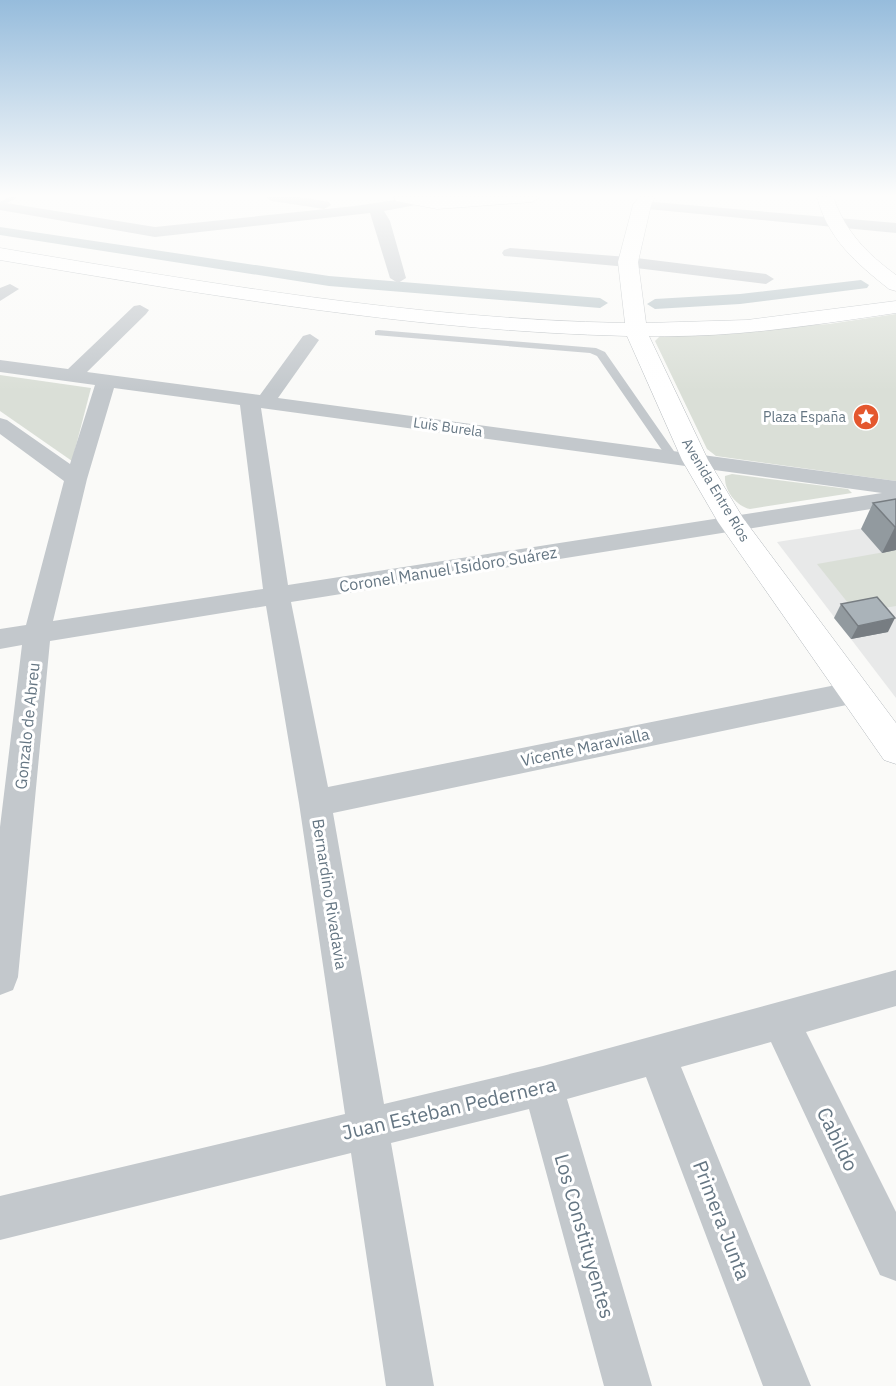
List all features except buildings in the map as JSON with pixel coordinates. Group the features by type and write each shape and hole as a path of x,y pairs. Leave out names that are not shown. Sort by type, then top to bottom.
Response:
{"main road":[{"path":"46,262 251,296 478,323 748,326 896,307"},
{"path":"86,262 259,289 482,316 637,326 803,314 896,300"},
{"name":"Avenida Entre Ríos","path":"628,262 637,326 683,459 732,522 896,750"},
{"path":"869,262 896,285"}],"street":[{"path":"393,262 398,278"},
{"path":"624,262 766,279"},
{"path":"72,376 140,310"},
{"path":"258,402 310,340"},
{"name":"Luis Burela","path":"0,366 896,488"},
{"name":"Gonzalo de Abreu","path":"0,977 38,633 76,478 106,382"},
{"name":"Bernardino Rivadavia","path":"258,402 277,597 315,803 410,1386"},
{"path":"0,424 76,478"},
{"name":"Coronel Manuel Isidoro Suárez","path":"0,639 896,498"},
{"name":"Vicente Maravialla","path":"315,803 856,692"},
{"name":"Juan Esteban Pedernera","path":"0,1218 543,1086 780,1020 894,993"},
{"name":"Cabildo","path":"780,1020 896,1259"},
{"name":"Primera Junta","path":"657,1054 788,1386"},
{"name":"Los Constituyentes","path":"543,1086 628,1386"}],"lane":[{"path":"378,333 592,350 601,354 683,459"}],"shaded area":[{"path":"896,314 896,481 716,456 707,449 655,341 660,336 829,324"},
{"path":"0,375 91,388 72,461 0,411"},
{"path":"732,474 848,489 852,493 750,509 740,505 729,492 725,476"},
{"path":"896,523 896,698 777,542"},
{"path":"896,550 896,606 856,613 817,564"}],"waterway":[{"path":"202,262 329,281 600,303"},
{"path":"655,304 740,299 861,285"}],"place":[{"name":"Plaza España","path":"866,417"}]}
